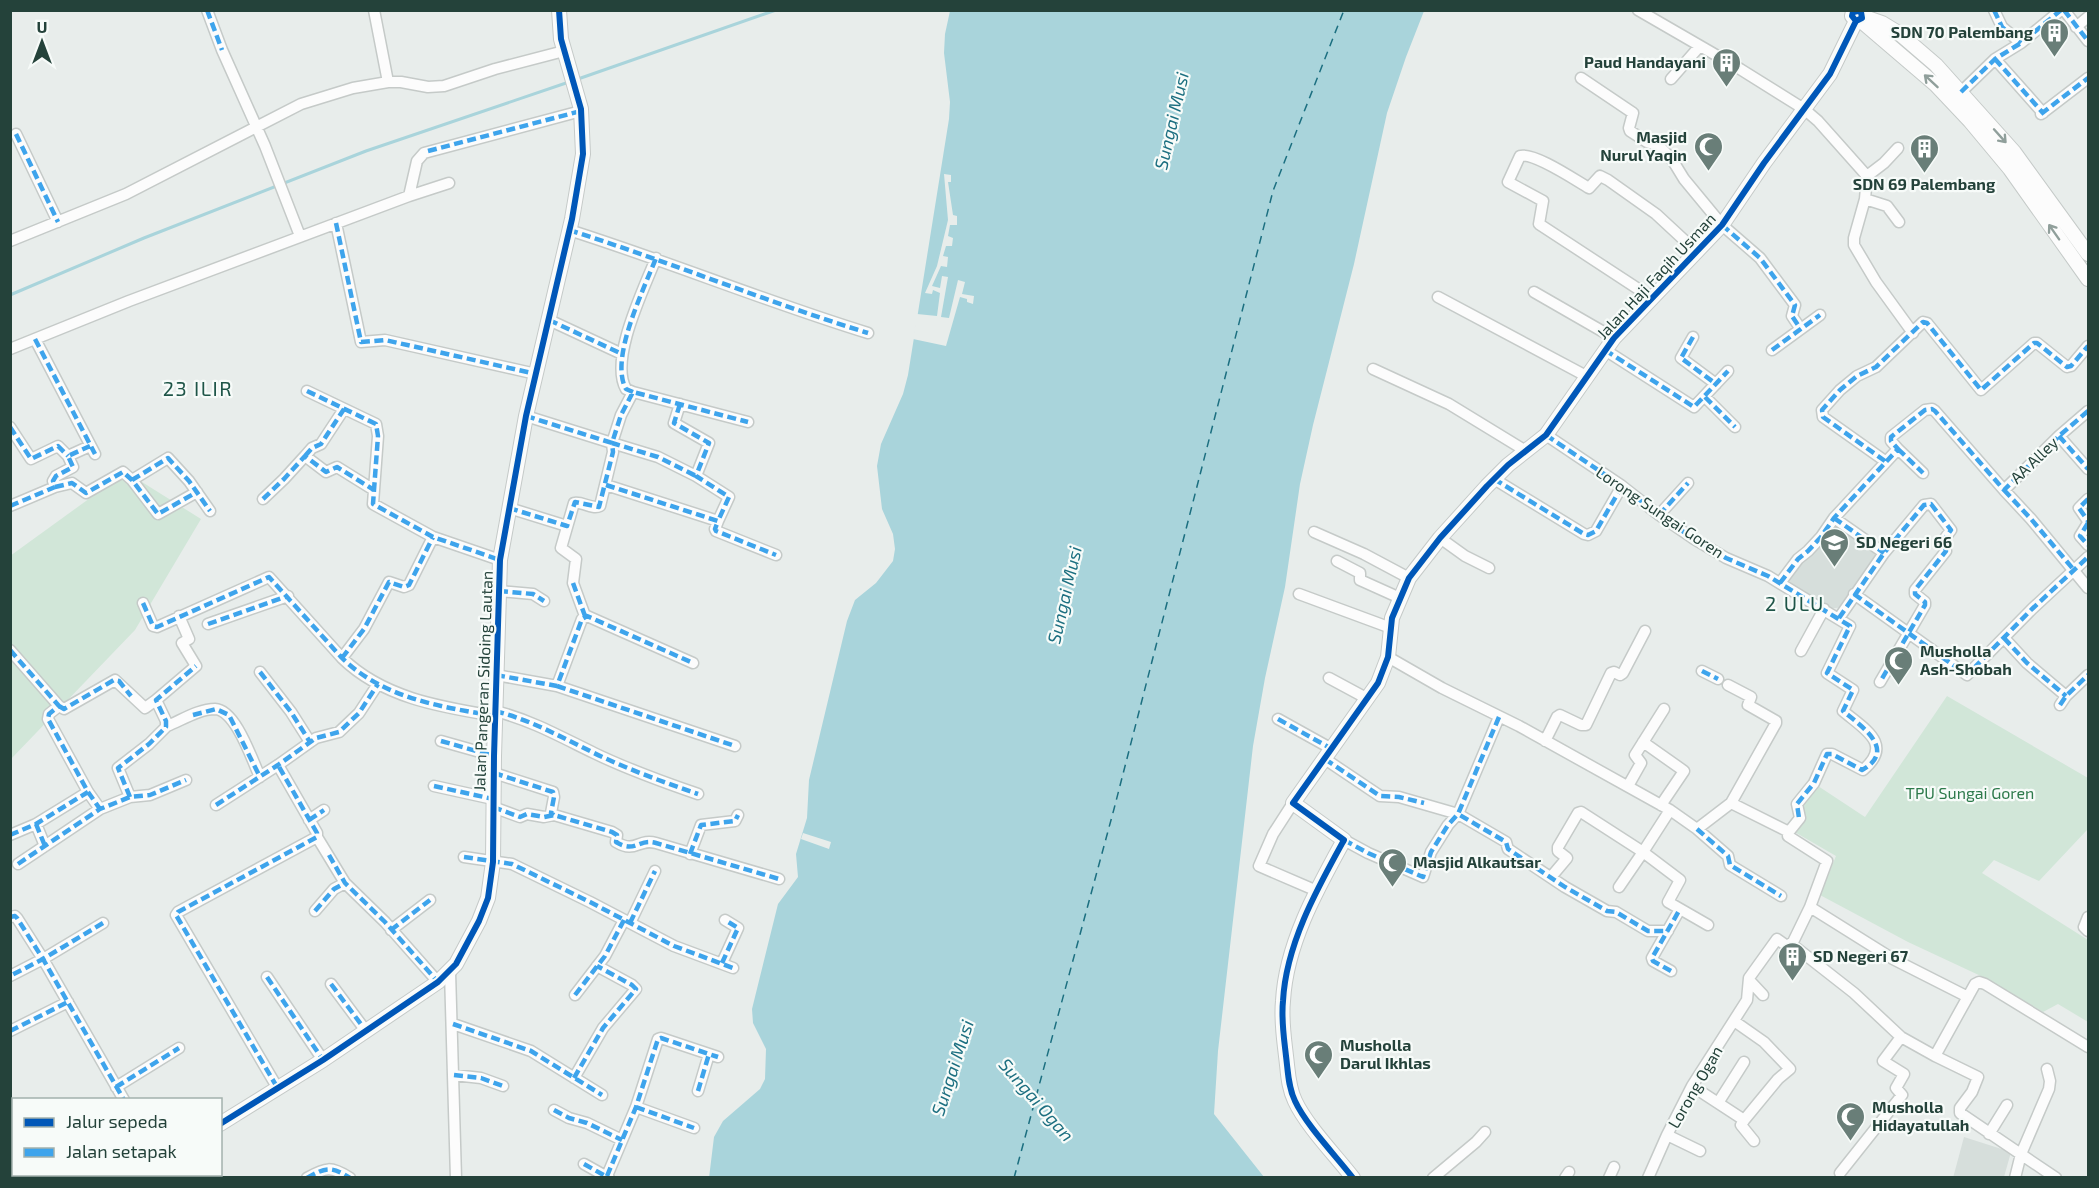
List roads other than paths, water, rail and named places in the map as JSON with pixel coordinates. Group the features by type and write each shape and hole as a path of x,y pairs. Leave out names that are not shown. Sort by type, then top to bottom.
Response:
{"street":[{"path":"207,10 300,236"},
{"path":"374,10 387,82"},
{"path":"10,241 155,180 301,104 348,89 387,82 428,87 444,86 495,69 566,57 560,30 560,10"},
{"path":"1638,10 1804,109 1867,176 1865,199 1854,244 1876,282 1913,333"},
{"path":"1994,10 2002,27 2021,43"},
{"path":"1961,92 1995,58 2021,43 2065,11 2088,41"},
{"path":"1858,15 1882,22 1900,34 1936,65 2014,152 2088,254"},
{"path":"1858,15 1936,85 1970,121 2010,169 2088,279"},
{"name":"Jalan Haji Faqih Usman","path":"1293,803 1378,683 1388,658 1392,618 1410,578 1440,538 1490,482 1546,435 1614,339 1722,225 1830,74 1858,15"},
{"path":"2076,27 2088,17"},
{"path":"1671,79 1699,47"},
{"name":"Jalan Pangeran Sidoing Lautan","path":"222,1123 323,1060 450,972 479,921 488,898 493,862 500,560 526,416 569,230 583,154 581,110 566,57"},
{"path":"1995,58 2042,114 2088,78"},
{"path":"1581,78 1633,113 1630,130 1647,142 1659,146 1722,225 1760,258 1795,305 1792,316 1800,328"},
{"path":"409,196 417,161 424,153 581,110"},
{"path":"16,134 58,222"},
{"path":"1867,176 1898,148"},
{"path":"1652,298 1540,225 1543,201 1508,182 1520,156 1535,159 1589,188 1600,176 1608,180 1656,214 1697,252"},
{"path":"10,349 300,236 449,183"},
{"path":"1865,199 1887,206 1899,222"},
{"path":"336,223 361,342 385,340 536,375"},
{"path":"569,230 656,258 770,301 868,333"},
{"path":"656,258 625,339 621,368 623,384 626,389 633,392 748,422"},
{"path":"1534,292 1614,339"},
{"path":"1438,297 1588,377"},
{"path":"1772,350 1820,315"},
{"path":"549,320 622,354"},
{"path":"1885,461 1823,417 1822,410 1857,376 1876,367 1923,322 1926,322 1982,390 2033,344 2037,343 2067,367 2071,366 2088,346"},
{"path":"1694,337 1681,358 1716,384"},
{"path":"35,339 92,450 68,456"},
{"path":"1602,354 1692,407 1705,397 1728,371"},
{"path":"1373,369 1449,404 1526,451"},
{"path":"307,391 377,426 373,504 433,537 500,560"},
{"path":"585,616 573,583 576,559 561,548 573,503 599,507 613,452 612,443 621,415 633,392"},
{"path":"1705,397 1735,427"},
{"path":"680,404 674,423 709,443 696,476"},
{"path":"263,499 310,450 321,444 344,409"},
{"name":"AA Alley","path":"1898,449 1891,441 1891,437 1930,409 1936,412 2004,490 2088,411"},
{"path":"526,416 658,457 696,476 729,497 716,531 776,555"},
{"path":"10,427 31,459 58,446 68,456 73,467 56,476 53,481 55,487"},
{"name":"Lorong Sungai Goren","path":"1546,435 1622,486 1659,515 1726,558 1780,583 1839,618"},
{"path":"2059,436 2088,469"},
{"path":"1780,583 1798,558 1821,537 1833,518 1898,449 1923,473"},
{"path":"304,456 326,472 336,466 374,490"},
{"path":"132,480 167,458 197,492 210,511"},
{"path":"10,506 55,487 72,483 87,493 122,472 132,480 158,514 197,492"},
{"path":"1490,482 1588,535 1596,531 1622,486"},
{"path":"1659,515 1688,483"},
{"path":"606,484 718,521"},
{"path":"2004,490 2088,588"},
{"path":"2088,499 2079,508 2088,522 2080,536 2088,545"},
{"path":"1763,994 1749,980 1777,939 1787,946 1793,942 1810,908 1827,861 1790,838 1789,832 1800,818 1796,809 1797,804 1814,783 1827,754 1832,754 1862,770 1876,755 1876,741 1871,734 1843,711 1853,690 1827,673 1850,628 1839,618 1884,554 1926,504 1931,504 1951,529 1943,541 1946,551 1914,592 1925,604 1880,682"},
{"path":"509,508 567,526"},
{"path":"1833,518 1884,554"},
{"path":"1314,532 1410,578"},
{"path":"342,658 364,629 387,586 393,582 404,587 409,585 433,537"},
{"path":"1440,538 1465,556 1489,568"},
{"path":"1854,594 1966,675 2088,557"},
{"path":"1337,561 1360,574 1360,580 1400,598"},
{"path":"143,603 155,627 266,576 270,577 342,658 378,684 429,704 517,716 595,754 659,781 698,794"},
{"path":"499,596 533,594 544,601"},
{"path":"1299,594 1391,628"},
{"path":"208,624 290,599"},
{"path":"1800,651 1824,609"},
{"path":"10,650 64,709 116,680 146,708 196,666 182,643 189,639 179,616"},
{"path":"585,616 593,617 693,663"},
{"path":"557,686 585,616"},
{"path":"1545,741 1560,715 1586,725 1611,673 1620,675 1623,673 1645,631"},
{"path":"2004,638 2063,700 2088,675"},
{"path":"1388,658 1666,807 1728,856 1730,865 1781,896"},
{"path":"1702,671 1718,679"},
{"path":"260,672 291,712 310,742"},
{"path":"496,675 557,686 735,746"},
{"path":"1329,678 1368,699"},
{"path":"216,805 310,742 325,735 336,734 356,717 378,684"},
{"path":"1697,830 1731,803 1776,723 1748,705 1751,698 1728,686"},
{"path":"156,700 167,726"},
{"path":"59,706 49,714 48,719 88,792 100,809"},
{"path":"1628,786 1641,763 1635,756 1664,709"},
{"path":"130,797 117,769 149,744 167,726 209,710 220,710 232,718 260,777"},
{"path":"1317,891 1259,866 1273,834 1293,803 1344,840 1423,877 1431,852 1458,814 1499,717"},
{"path":"1278,719 1328,754 1380,796 1399,797 1458,814 1506,842 1508,849 1607,911 1616,912 1646,930 1668,931"},
{"path":"441,741 494,756"},
{"path":"1618,887 1654,835 1684,771 1643,742"},
{"path":"278,765 345,883 362,898 438,982"},
{"path":"494,773 553,792 555,797 551,813 554,815"},
{"path":"18,864 100,809 130,797 147,797 186,780"},
{"path":"434,786 493,803 520,817 526,814 544,817 554,815 612,832 617,835 616,842 625,847 654,843 778,879"},
{"path":"10,836 36,824 88,792"},
{"path":"1731,803 1789,832"},
{"path":"309,820 324,810"},
{"path":"1551,877 1567,858 1557,848 1579,812 1582,812 1645,850 1680,879 1668,901 1708,925"},
{"path":"690,854 701,825 735,821 738,815"},
{"path":"36,824 45,846"},
{"path":"277,1088 176,915 317,837"},
{"path":"1344,840 1317,891 1298,937 1285,986 1282,1018 1288,1078 1292,1093 1299,1108 1353,1178"},
{"path":"464,857 517,866 674,946 733,968"},
{"path":"575,995 627,921 655,872"},
{"path":"315,912 334,889 345,883"},
{"path":"391,930 430,900"},
{"path":"1810,908 1893,959 1968,997"},
{"path":"1671,971 1652,960 1680,909"},
{"path":"10,917 17,918 43,959 123,1098"},
{"path":"2088,917 2084,927 2088,931"},
{"path":"722,963 738,928 724,920"},
{"path":"10,976 103,923"},
{"path":"1793,942 1794,946 1854,993 1901,1037 1977,1076 1978,1081 1959,1111 1989,1134 2056,1178"},
{"path":"569,1074 634,986 597,966"},
{"path":"450,972 456,1178"},
{"path":"267,977 323,1060"},
{"name":"Lorong Ogan","path":"1648,1178 1692,1086 1747,1000 1749,980"},
{"path":"1935,1056 1975,984 1979,982 2088,1047"},
{"path":"331,984 366,1031"},
{"path":"10,1031 68,1002"},
{"path":"1734,1021 1764,1042 1790,1068 1741,1125 1754,1141"},
{"path":"453,1024 531,1051 602,1095"},
{"path":"1840,1173 1902,1095 1896,1088 1904,1074 1883,1061 1901,1037"},
{"path":"584,1164 608,1177 636,1107 659,1038 713,1055 698,1091"},
{"path":"117,1087 179,1048"},
{"path":"1718,1103 1744,1062"},
{"path":"2015,1178 2021,1154 2049,1089 2047,1069"},
{"path":"454,1075 481,1078 503,1086"},
{"path":"1692,1086 1745,1119"},
{"path":"1989,1134 2007,1105"},
{"path":"636,1107 694,1128"},
{"path":"554,1110 622,1140"},
{"path":"1433,1178 1485,1132"},
{"path":"1667,1135 1700,1151"},
{"path":"1609,1178 1614,1167"},
{"path":"307,1178 323,1168 330,1168 350,1178"}],"water":[{"path":"950,11 1424,11 1387,113 1354,264 1313,425 1300,484 1285,587 1253,746 1218,1051 1214,1114 1264,1177 709,1178 714,1137 723,1121 760,1089 765,1079 766,1049 753,1023 752,1009 778,904 798,877 796,854 807,818 809,780 847,621 855,600 876,583 893,561 895,549 893,534 882,509 877,466 881,444 903,394 908,375 949,119 950,102 944,53"}],"waterway":[{"path":"578,79 776,10"},
{"path":"10,295 144,238 366,151 569,82"}],"place":[{"name":"SDN 70 Palembang","path":"2054,58"},
{"name":"Paud Handayani","path":"1727,88"},
{"name":"Masjid Nurul Yaqin","path":"1708,172"},
{"name":"SDN 69 Palembang","path":"1924,174"},
{"name":"SD Negeri 66","path":"1835,568"},
{"name":"Musholla Ash-Shobah","path":"1899,686"},
{"name":"Masjid Alkautsar","path":"1392,888"},
{"name":"SD Negeri 67","path":"1792,982"},
{"name":"Musholla Darul Ikhlas","path":"1319,1080"},
{"name":"Musholla Hidayatullah","path":"1851,1142"}],"district":[{"name":"23 ILIR","path":"198,389"},
{"name":"2 ULU","path":"1795,604"}],"water label":[{"name":"Sungai Musi","path":"1172,121"},
{"name":"Sungai Musi","path":"1065,595"},
{"name":"Sungai Musi","path":"953,1068"},
{"name":"Sungai Ogan","path":"1036,1100"}],"park label":[{"name":"TPU Sungai Goren","path":"1970,793"}]}
